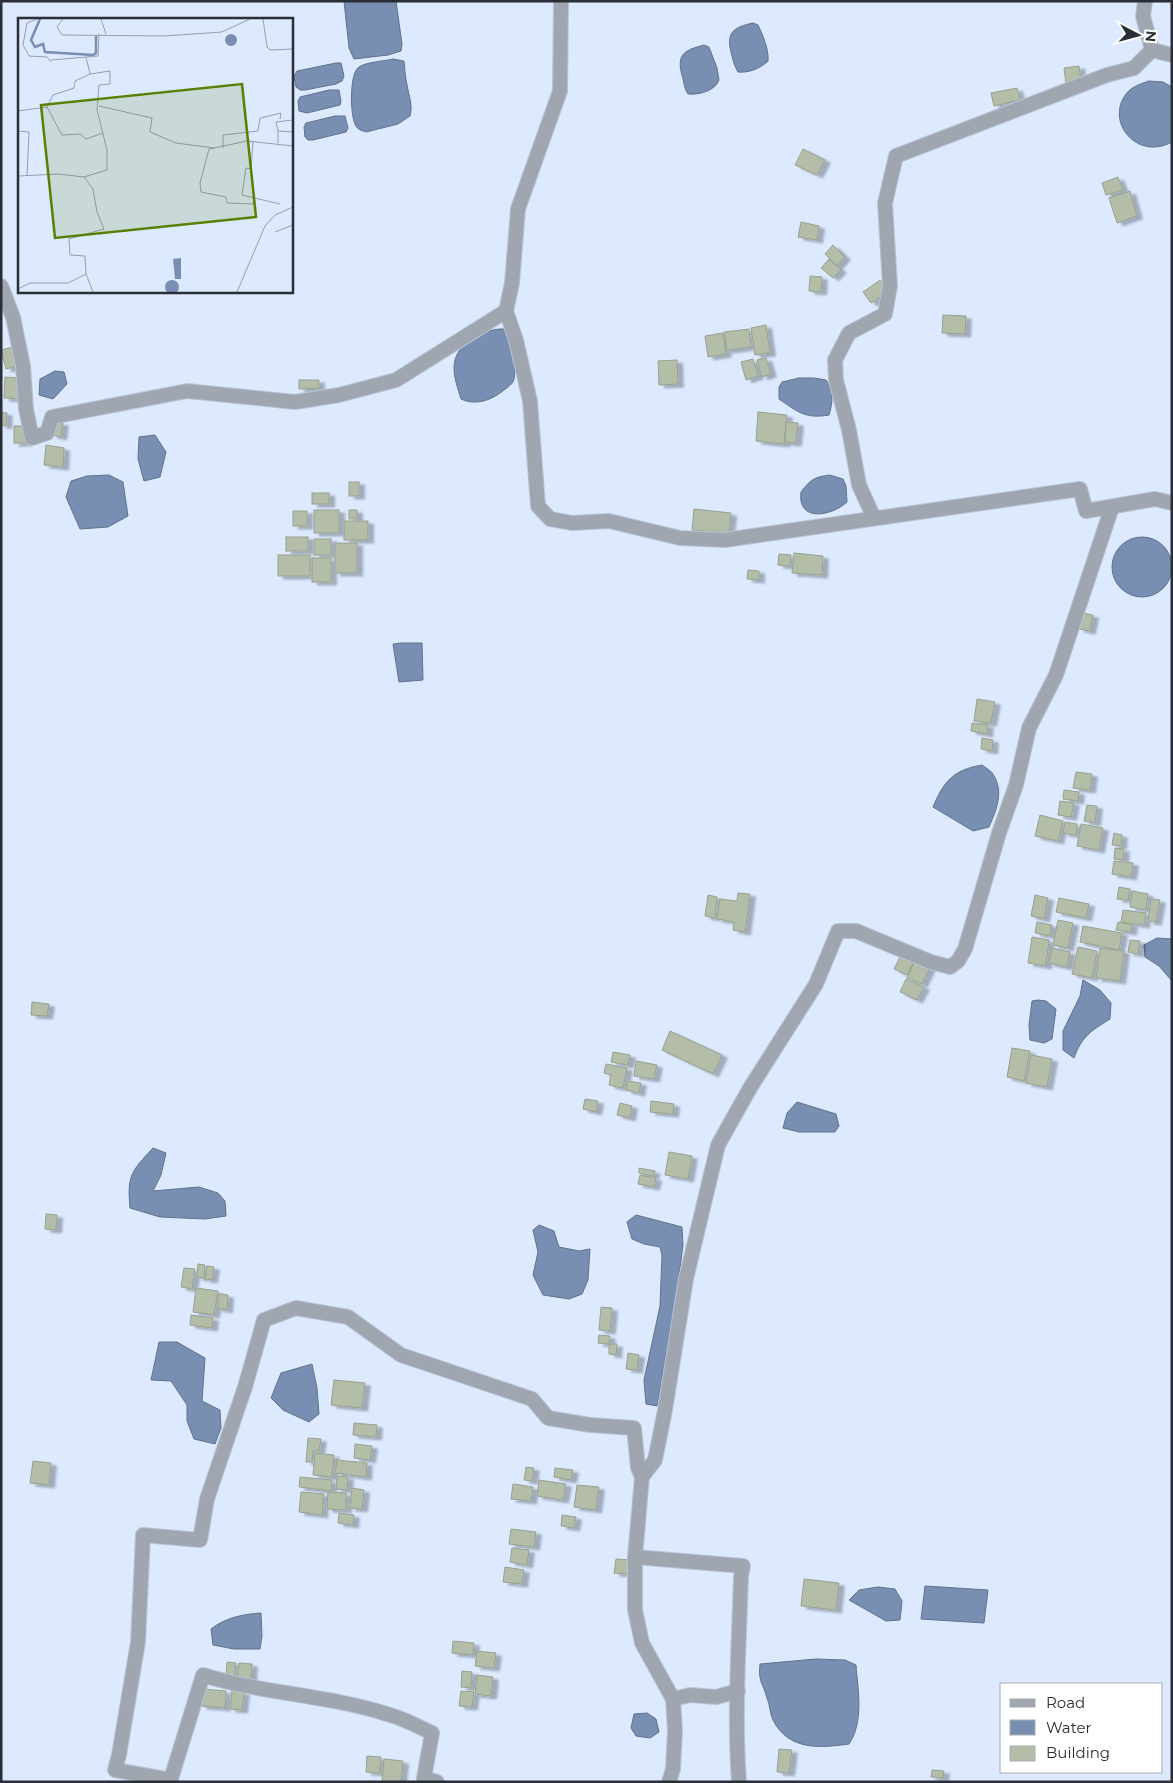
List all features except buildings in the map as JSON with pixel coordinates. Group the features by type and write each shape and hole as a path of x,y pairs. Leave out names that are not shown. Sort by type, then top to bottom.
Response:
{"street":[{"path":"561,1 560,91 518,209 512,284 506,311 516,340 530,400 538,506 550,519 572,523 609,520 680,538 725,540 1080,489 1086,511 1155,499 1172,503"},
{"path":"1145,1 1143,16 1152,50"},
{"path":"874,518 859,485 836,380 835,360 849,333 885,314 890,286 885,203 896,156 1107,75 1134,68 1152,50"},
{"path":"1152,50 1172,55"},
{"path":"1,286 13,318 23,366 26,410 32,438 47,433 52,417 187,391 295,402 339,395 396,380 506,311"},
{"path":"642,1477 656,1460 686,1279 718,1145 750,1088 816,984 838,931 856,931 931,962 950,967 958,961 965,949 999,833 1016,786 1029,728 1056,675 1112,506"},
{"path":"437,1782 424,1778 432,1733 424,1729 391,1715 324,1699 227,1683 203,1675 170,1781 115,1770 138,1642 144,1535 200,1540 207,1499 245,1387 264,1320 296,1308 348,1317 402,1355 532,1399 548,1418 590,1425 634,1428 638,1468 642,1477 635,1557 635,1610 642,1643 674,1699 673,1769 669,1782"},
{"path":"635,1557 743,1566 738,1690 737,1751 739,1782"},
{"path":"674,1699 690,1695 716,1697 738,1690"}],"water":[{"path":"344,1 396,1 402,44 401,51 388,55 354,59 349,48"},
{"path":"753,23 758,25 764,38 768,52 768,61 754,70 738,72 731,52 731,35 741,26"},
{"path":"704,45 709,47 717,68 719,80 714,87 706,92 688,94 680,68 681,58 687,51"},
{"path":"393,59 404,61 411,104 410,116 398,124 366,132 361,130 354,121 352,105 353,77 359,67"},
{"path":"341,63 344,76 342,81 305,90 300,90 296,87 294,76 297,71"},
{"path":"1149,81 1163,82 1172,87 1172,142 1159,147 1137,143 1128,136 1122,127 1119,116 1121,105 1128,91"},
{"path":"329,90 339,90 340,105 307,113 299,111 298,101 300,97"},
{"path":"335,116 345,116 348,128 346,132 313,140 308,140 305,137 304,127 306,123"},
{"path":"506,329 512,347 515,367 513,382 499,394 484,401 472,402 461,399 454,372 458,352 476,336"},
{"path":"55,371 64,372 67,384 53,399 39,395 40,379"},
{"path":"799,378 826,380 832,397 829,415 808,415 791,408 779,399 779,387 782,382"},
{"path":"155,435 166,452 160,477 144,481 138,459 139,437"},
{"path":"109,475 123,482 128,516 108,527 80,529 66,497 71,481 87,476"},
{"path":"830,475 843,479 846,486 847,502 833,511 825,513 817,514 804,509 801,502 801,492 813,480"},
{"path":"1142,537 1158,542 1163,546 1167,551 1172,567 1167,583 1163,588 1158,592 1142,597 1126,592 1121,588 1117,583 1112,567 1117,551 1121,546 1126,542"},
{"path":"422,643 423,680 399,682 393,644"},
{"path":"982,765 992,773 997,782 999,795 989,827 973,831 933,807 941,790 951,778 964,770"},
{"path":"1157,938 1172,939 1172,981 1159,966 1145,957 1144,945"},
{"path":"1083,980 1100,990 1111,1003 1110,1019 1097,1027 1084,1039 1074,1058 1063,1050 1063,1031 1080,996"},
{"path":"1032,1001 1046,1001 1056,1009 1052,1039 1044,1043 1030,1040 1029,1025"},
{"path":"797,1102 836,1114 839,1126 835,1132 799,1132 783,1128 787,1113"},
{"path":"153,1148 166,1153 161,1175 153,1191 199,1187 218,1193 225,1201 226,1216 205,1219 160,1217 130,1208 129,1188 132,1175"},
{"path":"636,1215 682,1227 683,1245 677,1291 657,1406 646,1404 644,1380 660,1306 662,1255 660,1247 644,1244 632,1239 627,1222"},
{"path":"539,1225 554,1231 559,1247 579,1251 590,1249 588,1280 582,1294 569,1299 543,1295 533,1275 538,1252 533,1230"},
{"path":"159,1342 177,1342 205,1358 202,1401 220,1410 221,1428 215,1444 194,1439 187,1421 187,1405 171,1381 151,1380"},
{"path":"312,1364 317,1388 319,1414 309,1422 283,1410 271,1398 281,1373"},
{"path":"925,1586 988,1590 984,1623 921,1619"},
{"path":"878,1587 895,1589 902,1601 900,1620 886,1621 849,1600 859,1590"},
{"path":"261,1613 262,1636 260,1649 234,1649 213,1645 211,1629 216,1625 234,1617"},
{"path":"816,1659 845,1660 856,1665 859,1706 857,1726 849,1744 816,1746 796,1742 780,1730 772,1718 760,1679 760,1664"},
{"path":"647,1713 656,1719 659,1732 650,1738 636,1736 631,1728 634,1714"}]}
